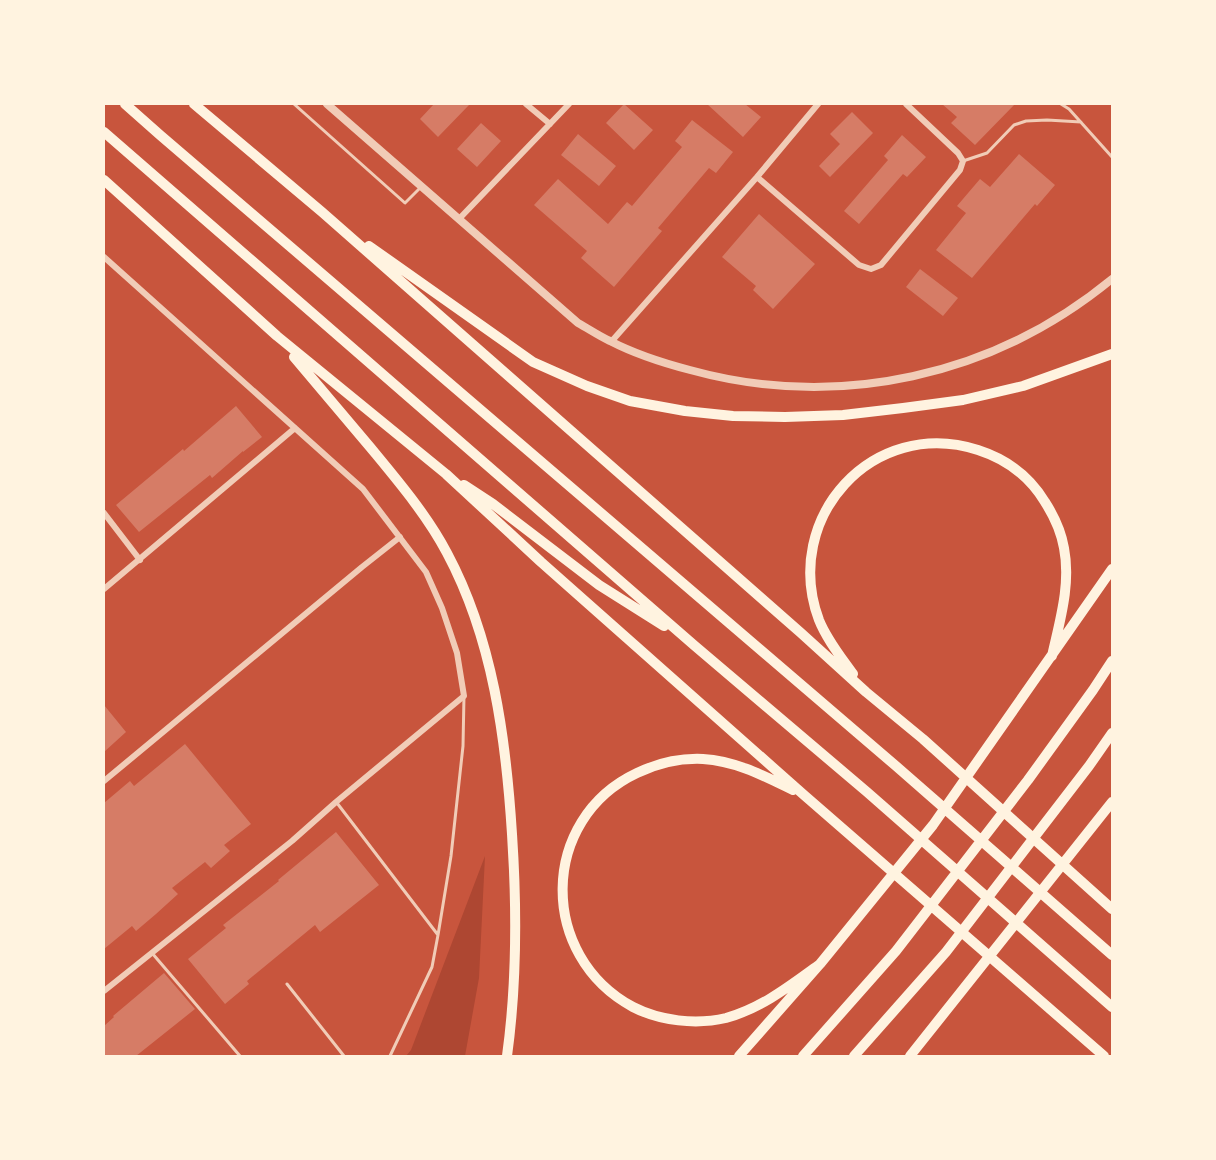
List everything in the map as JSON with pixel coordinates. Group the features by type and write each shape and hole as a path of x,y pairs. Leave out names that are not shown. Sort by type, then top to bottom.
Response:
{"highway":[{"path":"125,104 1113,955"},
{"path":"135,104 160,135"},
{"path":"195,104 322,212 1113,909"},
{"path":"104,132 1113,1007"},
{"path":"104,180 277,336 446,474 541,562 804,795 1104,1056"},
{"path":"322,212 533,362 586,386 630,401 685,411 733,416 785,417 843,415 903,408 963,399 1023,386 1113,354"},
{"path":"277,336 427,519 461,580 474,614 499,713 510,804 515,892 515,943 507,1056"},
{"path":"866,692 834,646 820,621 810,581 812,547 824,512 836,492 844,484 860,469 878,458 915,445 950,444 985,452 1014,467 1043,498 1062,536 1067,570 1064,603 1052,656"},
{"path":"446,474 487,499 599,585 695,646"},
{"path":"739,1056 820,964 933,825 1113,569"},
{"path":"803,1056 896,951 1028,780 1113,661"},
{"path":"854,1056 946,952 1113,733"},
{"path":"804,795 754,771 717,760 680,760 654,765 611,788 592,806 577,829 565,863 563,902 566,923 572,940 594,976 610,992 629,1005 663,1018 701,1022 737,1014 770,999 820,964"},
{"path":"913,1054 1113,802"},
{"path":"1064,1022 1093,1056"}],"street":[{"path":"327,104 578,323 611,342 663,363 717,378 772,386 828,387 884,382 938,371 991,353 1042,329 1089,299 1113,279"},
{"path":"526,104 550,124"},
{"path":"459,219 569,104"},
{"path":"611,342 757,177 818,104"},
{"path":"757,177 859,265 871,269 881,265 960,170 963,161 958,153 906,104"},
{"path":"104,257 363,489 426,573 442,608 457,653 464,696 292,841 104,991"},
{"path":"104,590 295,428"},
{"path":"104,513 140,560"},
{"path":"104,781 400,537"}],"lane":[{"path":"294,104 405,203 422,186"},
{"path":"1062,104 1113,158"},
{"path":"963,161 987,153 1014,125 1026,121 1081,122"},
{"path":"390,1056 432,967 451,856 463,746 464,696"},
{"path":"336,802 438,935"},
{"path":"151,952 240,1056"},
{"path":"287,984 344,1056"}],"shaded area":[{"path":"485,856 479,978 465,1056 406,1056 411,1050"}],"building":[{"path":"434,104 470,104 438,137 420,119"},
{"path":"624,104 653,130 634,150 606,123"},
{"path":"707,104 745,104 761,117 743,137"},
{"path":"942,104 1015,104 975,145 951,123 957,117"},
{"path":"852,112 873,133 830,177 819,166 840,144 830,134"},
{"path":"692,120 733,152 716,173 709,168 658,228 662,231 614,287 581,258 587,251 534,205 558,179 608,224 627,202 632,206 682,147 675,141"},
{"path":"481,123 501,141 477,167 457,149"},
{"path":"578,134 616,166 599,186 561,155"},
{"path":"902,135 926,157 907,177 903,174 859,224 844,211 888,160 884,156"},
{"path":"1019,154 1055,185 1037,206 1035,204 972,278 936,250 966,213 957,206 980,179 990,187"},
{"path":"759,214 815,264 773,309 753,290 756,286 722,257"},
{"path":"920,269 958,298 943,316 906,287"},
{"path":"236,406 262,437 212,478 210,475 139,532 116,505"},
{"path":"104,705 126,732 104,752"},
{"path":"185,744 251,824 224,845 230,851 211,868 205,862 172,888 178,894 156,914 136,931 132,926 104,949 104,803 130,781 134,786"},
{"path":"336,832 379,885 320,932 315,925 247,981 249,984 225,1004 188,959 226,928 223,925"},
{"path":"164,973 195,1009 136,1056 104,1056 104,1026"}]}
